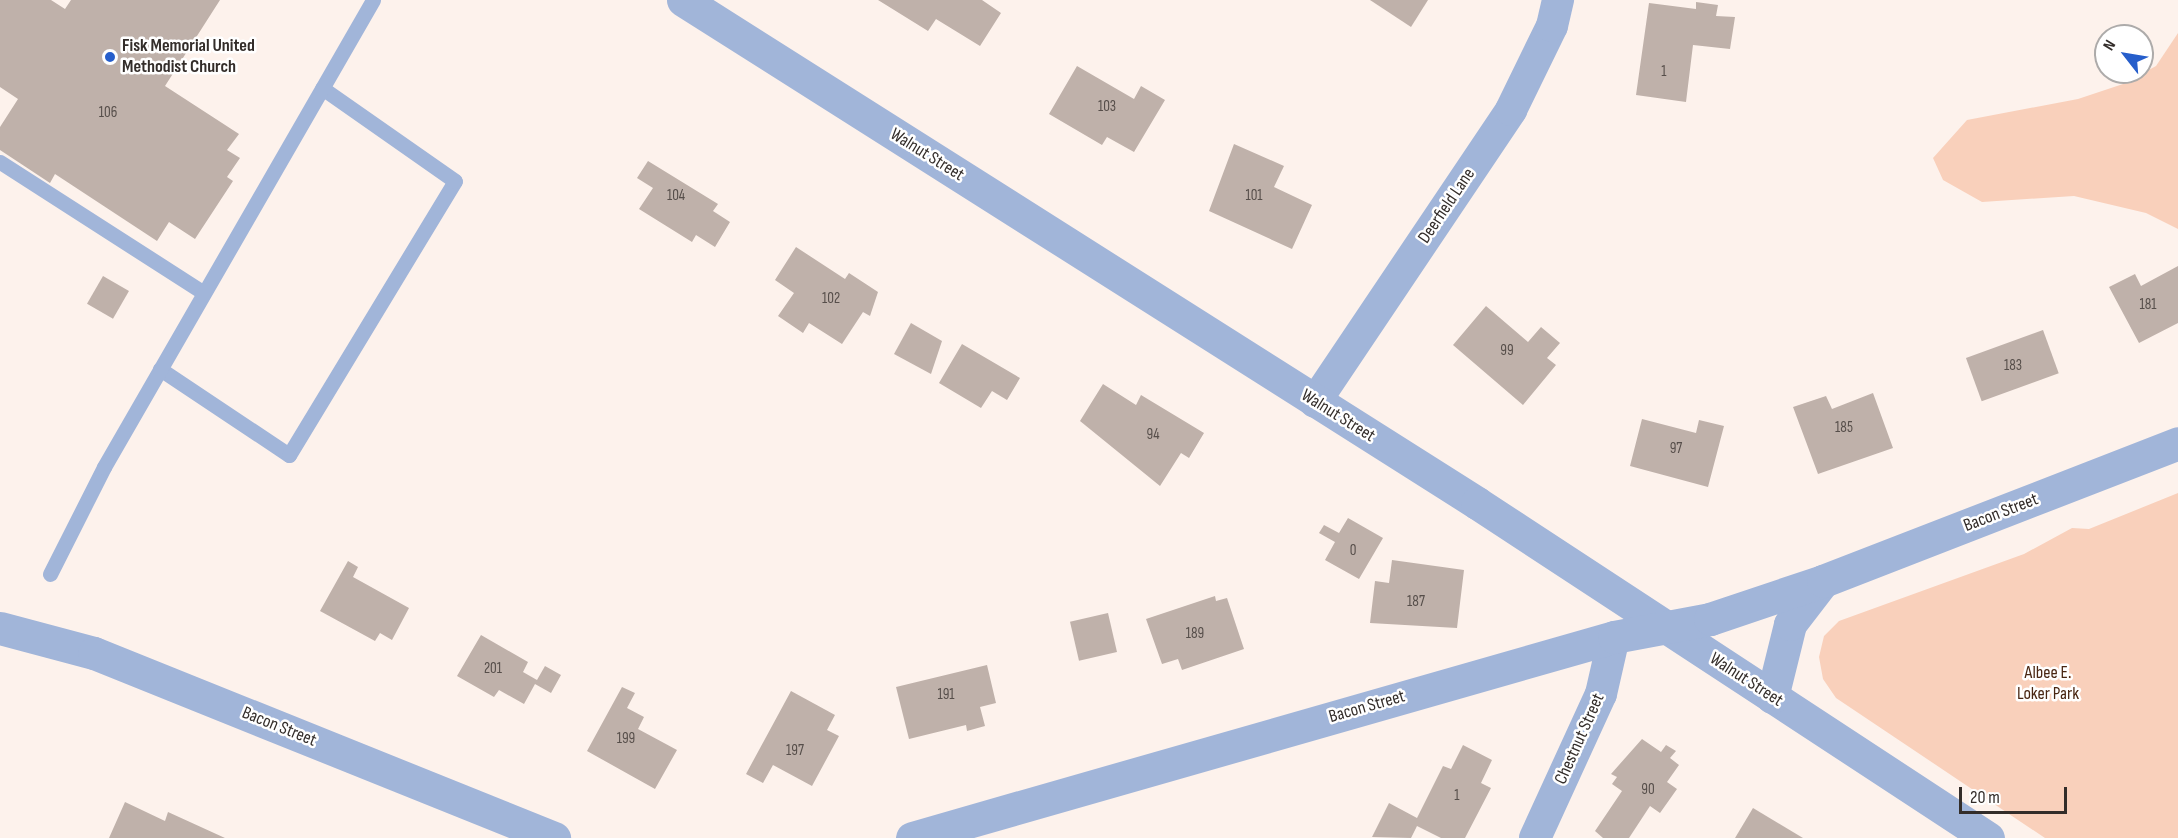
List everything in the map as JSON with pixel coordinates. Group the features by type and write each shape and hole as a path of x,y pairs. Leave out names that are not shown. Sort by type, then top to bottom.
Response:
{"street":[{"name":"Walnut Street","path":"683,0 1670,629 1988,838"},
{"name":"Deerfield Lane","path":"1315,402 1511,110 1552,26 1558,0"},
{"name":"Bacon Street","path":"912,838 1614,637 1670,629 1823,582 2178,444"},
{"path":"1772,697 1790,624 1823,582"},
{"name":"Bacon Street","path":"0,628 94,653 534,835"},
{"name":"Chestnut Street","path":"1535,838 1601,693 1614,637"}],"lane":[{"path":"51,574 160,369 373,0"},
{"path":"160,369 289,455 454,181 322,88"},
{"path":"0,162 204,293"}],"green space":[{"path":"2178,33 2178,229 2146,213 2074,196 1982,202 1943,180 1933,158 1967,120 2078,99 2123,84 2154,84 2154,67"},
{"name":"Albee E. Loker Park","path":"2178,493 2178,838 2045,838 1836,698 1823,679 1819,657 1824,636 1839,621 2024,554 2072,528 2089,529"}],"building":[{"path":"0,0 51,0 65,9 71,0 220,0 165,86 239,134 227,150 240,158 227,177 233,181 195,239 169,222 157,241 55,174 50,183 0,150 0,127 18,99 0,87"},
{"path":"878,0 982,0 1001,13 980,46 936,19 928,31"},
{"path":"1370,0 1428,0 1411,27"},
{"path":"1696,2 1718,5 1716,16 1735,17 1730,49 1693,45 1686,102 1636,95 1649,3 1696,9"},
{"path":"1077,66 1134,99 1141,86 1165,100 1134,152 1107,137 1102,145 1049,114"},
{"path":"1234,144 1284,166 1274,187 1312,205 1292,249 1209,211"},
{"path":"648,161 718,204 713,211 730,222 715,247 696,235 692,242 639,209 653,188 637,178"},
{"path":"796,247 845,279 849,273 878,292 870,316 863,312 842,344 809,323 803,333 778,316 794,293 775,280"},
{"path":"2178,266 2178,323 2139,343 2109,287 2135,274 2141,286"},
{"path":"103,276 129,291 113,319 87,304"},
{"path":"1486,306 1528,342 1541,327 1560,343 1547,358 1556,365 1523,405 1453,345"},
{"path":"911,323 942,341 931,374 894,354"},
{"path":"2043,330 2059,373 1982,401 1966,358"},
{"path":"962,344 1020,378 1007,400 992,391 981,408 939,383"},
{"path":"1103,384 1136,405 1141,395 1204,433 1189,458 1181,453 1160,486 1080,421"},
{"path":"1873,393 1893,448 1818,474 1793,407 1826,396 1832,409"},
{"path":"1642,419 1696,433 1699,420 1724,426 1708,487 1630,466"},
{"path":"1348,518 1383,538 1359,579 1325,560 1335,542 1319,533 1324,525 1339,533"},
{"path":"1392,560 1464,570 1457,628 1370,623 1375,581 1389,583"},
{"path":"348,561 358,567 353,577 409,608 392,640 380,633 375,641 320,611"},
{"path":"1215,596 1216,601 1227,598 1244,649 1182,670 1178,659 1162,664 1146,619"},
{"path":"1108,613 1117,652 1079,661 1070,622"},
{"path":"481,635 528,662 523,672 537,680 545,666 561,675 551,693 535,684 524,704 499,690 494,697 457,676"},
{"path":"987,665 996,703 980,707 985,726 967,731 966,725 909,739 896,687"},
{"path":"622,687 635,693 627,708 644,717 638,729 677,750 655,789 587,751"},
{"path":"791,691 835,715 827,730 839,736 812,786 773,765 763,783 746,774"},
{"path":"1642,739 1661,752 1666,745 1676,751 1670,758 1679,765 1667,782 1677,789 1660,813 1650,806 1629,838 1603,838 1595,831 1622,791 1612,784 1617,777 1611,774"},
{"path":"1463,745 1492,760 1481,783 1491,788 1465,838 1441,838 1417,826 1411,838 1372,837 1389,803 1417,818 1443,766 1451,769"},
{"path":"125,802 165,821 168,812 225,838 109,838"},
{"path":"1753,808 1803,838 1735,838"}],"place":[{"name":"Fisk Memorial United Methodist Church","path":"110,57"}]}
